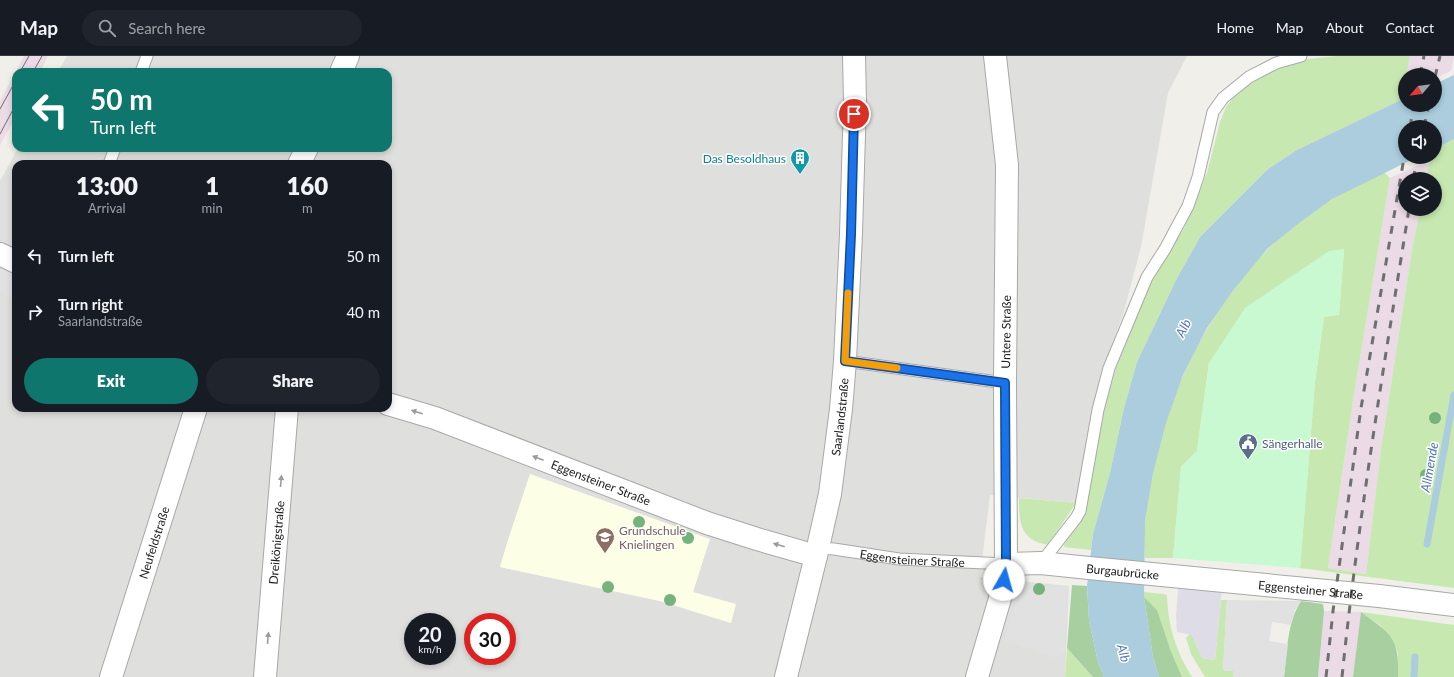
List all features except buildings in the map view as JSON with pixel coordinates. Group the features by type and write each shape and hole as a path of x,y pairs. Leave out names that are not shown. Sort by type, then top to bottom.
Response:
{"street":[{"path":"343,68 348,56"},
{"name":"Saarlandstraße","path":"786,677 817,552 832,480 845,361 855,101 854,56"},
{"name":"Untere Straße","path":"977,677 1001,596 1006,564 1005,383 1007,165 995,56"},
{"path":"0,254 12,260"},
{"name":"Eggensteiner Straße","path":"392,405 435,418 707,522 756,539 817,552"},
{"name":"Neufeldstraße","path":"111,677 195,412"},
{"name":"Dreikönigstraße","path":"265,677 288,412"},
{"name":"Eggensteiner Straße","path":"1006,564 1041,563 1079,567"},
{"name":"Burgaubrücke","path":"1079,567 1167,575"},
{"name":"Eggensteiner Straße","path":"1167,575 1454,605"}],"lane":[{"path":"142,68 147,56"},
{"path":"1041,563 1080,511 1098,410 1109,368 1147,277 1165,249 1188,206 1198,177 1213,112 1222,98 1249,76 1276,63 1301,56"},
{"path":"845,361 1005,383"},
{"name":"Eggensteiner Straße","path":"817,552 834,549 899,560 1006,564"}],"shaded area":[{"path":"24,56 48,56 42,68 18,68"},
{"path":"67,56 1187,56 1168,93 1141,247 1123,315 1101,372 1076,503 990,495 980,577 1069,586 1065,677 0,677 0,181 16,152 392,152 392,68 60,68","holes":["530,474 709,539 693,592 731,623 660,601 500,567"]},
{"path":"1410,56 1454,56 1451,71 1442,75 1442,68 1407,68"},
{"path":"12,78 12,123 0,145 0,101"},
{"path":"1429,164 1427,172 1403,172 1416,166"},
{"path":"1398,174 1398,216 1419,216 1381,449 1366,574 1328,568 1355,388 1390,178"},
{"path":"4,265 12,269 12,299 0,292 0,273"},
{"name":"Grundschule Knielingen","path":"530,474 710,539 693,592 736,604 731,623 660,601 500,567"},
{"path":"1179,576 1222,580 1215,660 1202,658 1192,635 1177,632 1176,616"},
{"path":"1052,586 1068,588 1064,653 1055,658 1004,640 1015,607 1030,589"},
{"path":"1227,600 1301,601 1295,610 1291,625 1272,622 1269,641 1288,644 1284,677 1233,677 1233,671 1223,671"},
{"path":"1324,611 1361,612 1353,677 1318,677"}],"green space":[{"path":"1337,56 1410,56 1408,68 1398,68 1398,101 1297,150 1268,169 1200,237 1176,280 1137,362 1124,408 1110,473 1093,534 1091,550 1064,547 1086,509 1107,398 1116,368 1148,286 1159,266 1183,230 1194,206 1207,173 1220,122 1226,107 1236,94 1259,75 1289,63 1308,59"},
{"path":"1454,139 1454,588 1300,568 1315,382 1324,317 1339,314 1344,249 1209,363 1197,451 1181,467 1173,558 1145,558 1144,523 1157,453 1177,391 1205,332 1223,304 1252,266 1265,251 1284,234 1324,203 1384,172 1390,178 1355,388 1328,568 1366,574 1381,449 1419,216 1442,216 1442,172 1427,172 1429,164 1442,164 1442,145"},
{"path":"1344,249 1339,315 1324,317 1315,382 1300,568 1173,558 1181,467 1197,451 1209,363 1245,308 1329,251"},
{"path":"1019,498 1076,503 1048,545 1039,543 1032,539 1023,529 1021,523"},
{"path":"1072,585 1087,586 1089,620 1098,662 1104,677 1093,677 1067,648"},
{"path":"1144,592 1164,594 1167,596 1169,618 1177,648 1192,677 1182,677 1144,597"},
{"path":"1144,597 1157,610 1170,649 1182,677 1159,677 1153,657"},
{"path":"1221,600 1227,600 1223,670 1234,671 1233,677 1205,677 1191,654 1186,638 1190,634 1192,635 1202,658 1215,660"},
{"path":"1301,601 1323,604 1324,611 1318,677 1284,677 1290,628 1296,610"},
{"path":"1361,612 1454,625 1454,677 1398,677 1398,653 1395,646 1380,625"},
{"path":"1361,612 1386,632 1395,645 1397,653 1398,677 1353,677"},
{"path":"1067,648 1093,677 1065,677"}],"water":[{"name":"Alb","path":"1454,75 1454,139 1442,145 1442,120 1398,120 1398,164 1403,164 1332,199 1267,249 1232,292 1207,328 1183,375 1166,423 1153,473 1145,520 1144,597 1153,657 1159,677 1104,677 1098,662 1089,620 1087,586 1093,534 1110,473 1124,408 1137,362 1176,280 1200,237 1268,169 1297,150 1398,101 1398,112 1442,112 1442,81"}],"waterway":[{"name":"Allmende","path":"1427,544 1454,395"},
{"name":"Allmende","path":"1414,677 1415,657"}],"tram line":[{"path":"22,68 29,56"},
{"path":"35,68 42,56"},
{"path":"0,109 12,87"},
{"path":"0,134 12,112"}],"railway":[{"path":"1421,68 1424,56"},
{"path":"1437,68 1440,56"},
{"path":"1411,120 1413,112"},
{"path":"1426,120 1427,112"},
{"path":"1326,677 1333,611 1361,408 1403,164"},
{"path":"1415,172 1416,164"},
{"path":"1342,677 1348,618 1364,501 1408,216"}],"slow traffic":[{"path":"848,293 845,361 897,368"}],"place":[{"name":"Das Besoldhaus","path":"800,175"},
{"name":"Sängerhalle","path":"1248,460"},
{"name":"Grundschule Knielingen","path":"605,554"}],"route":[{"path":"854,114 851,234 845,361 1005,383 1006,564 1004,580"}]}
